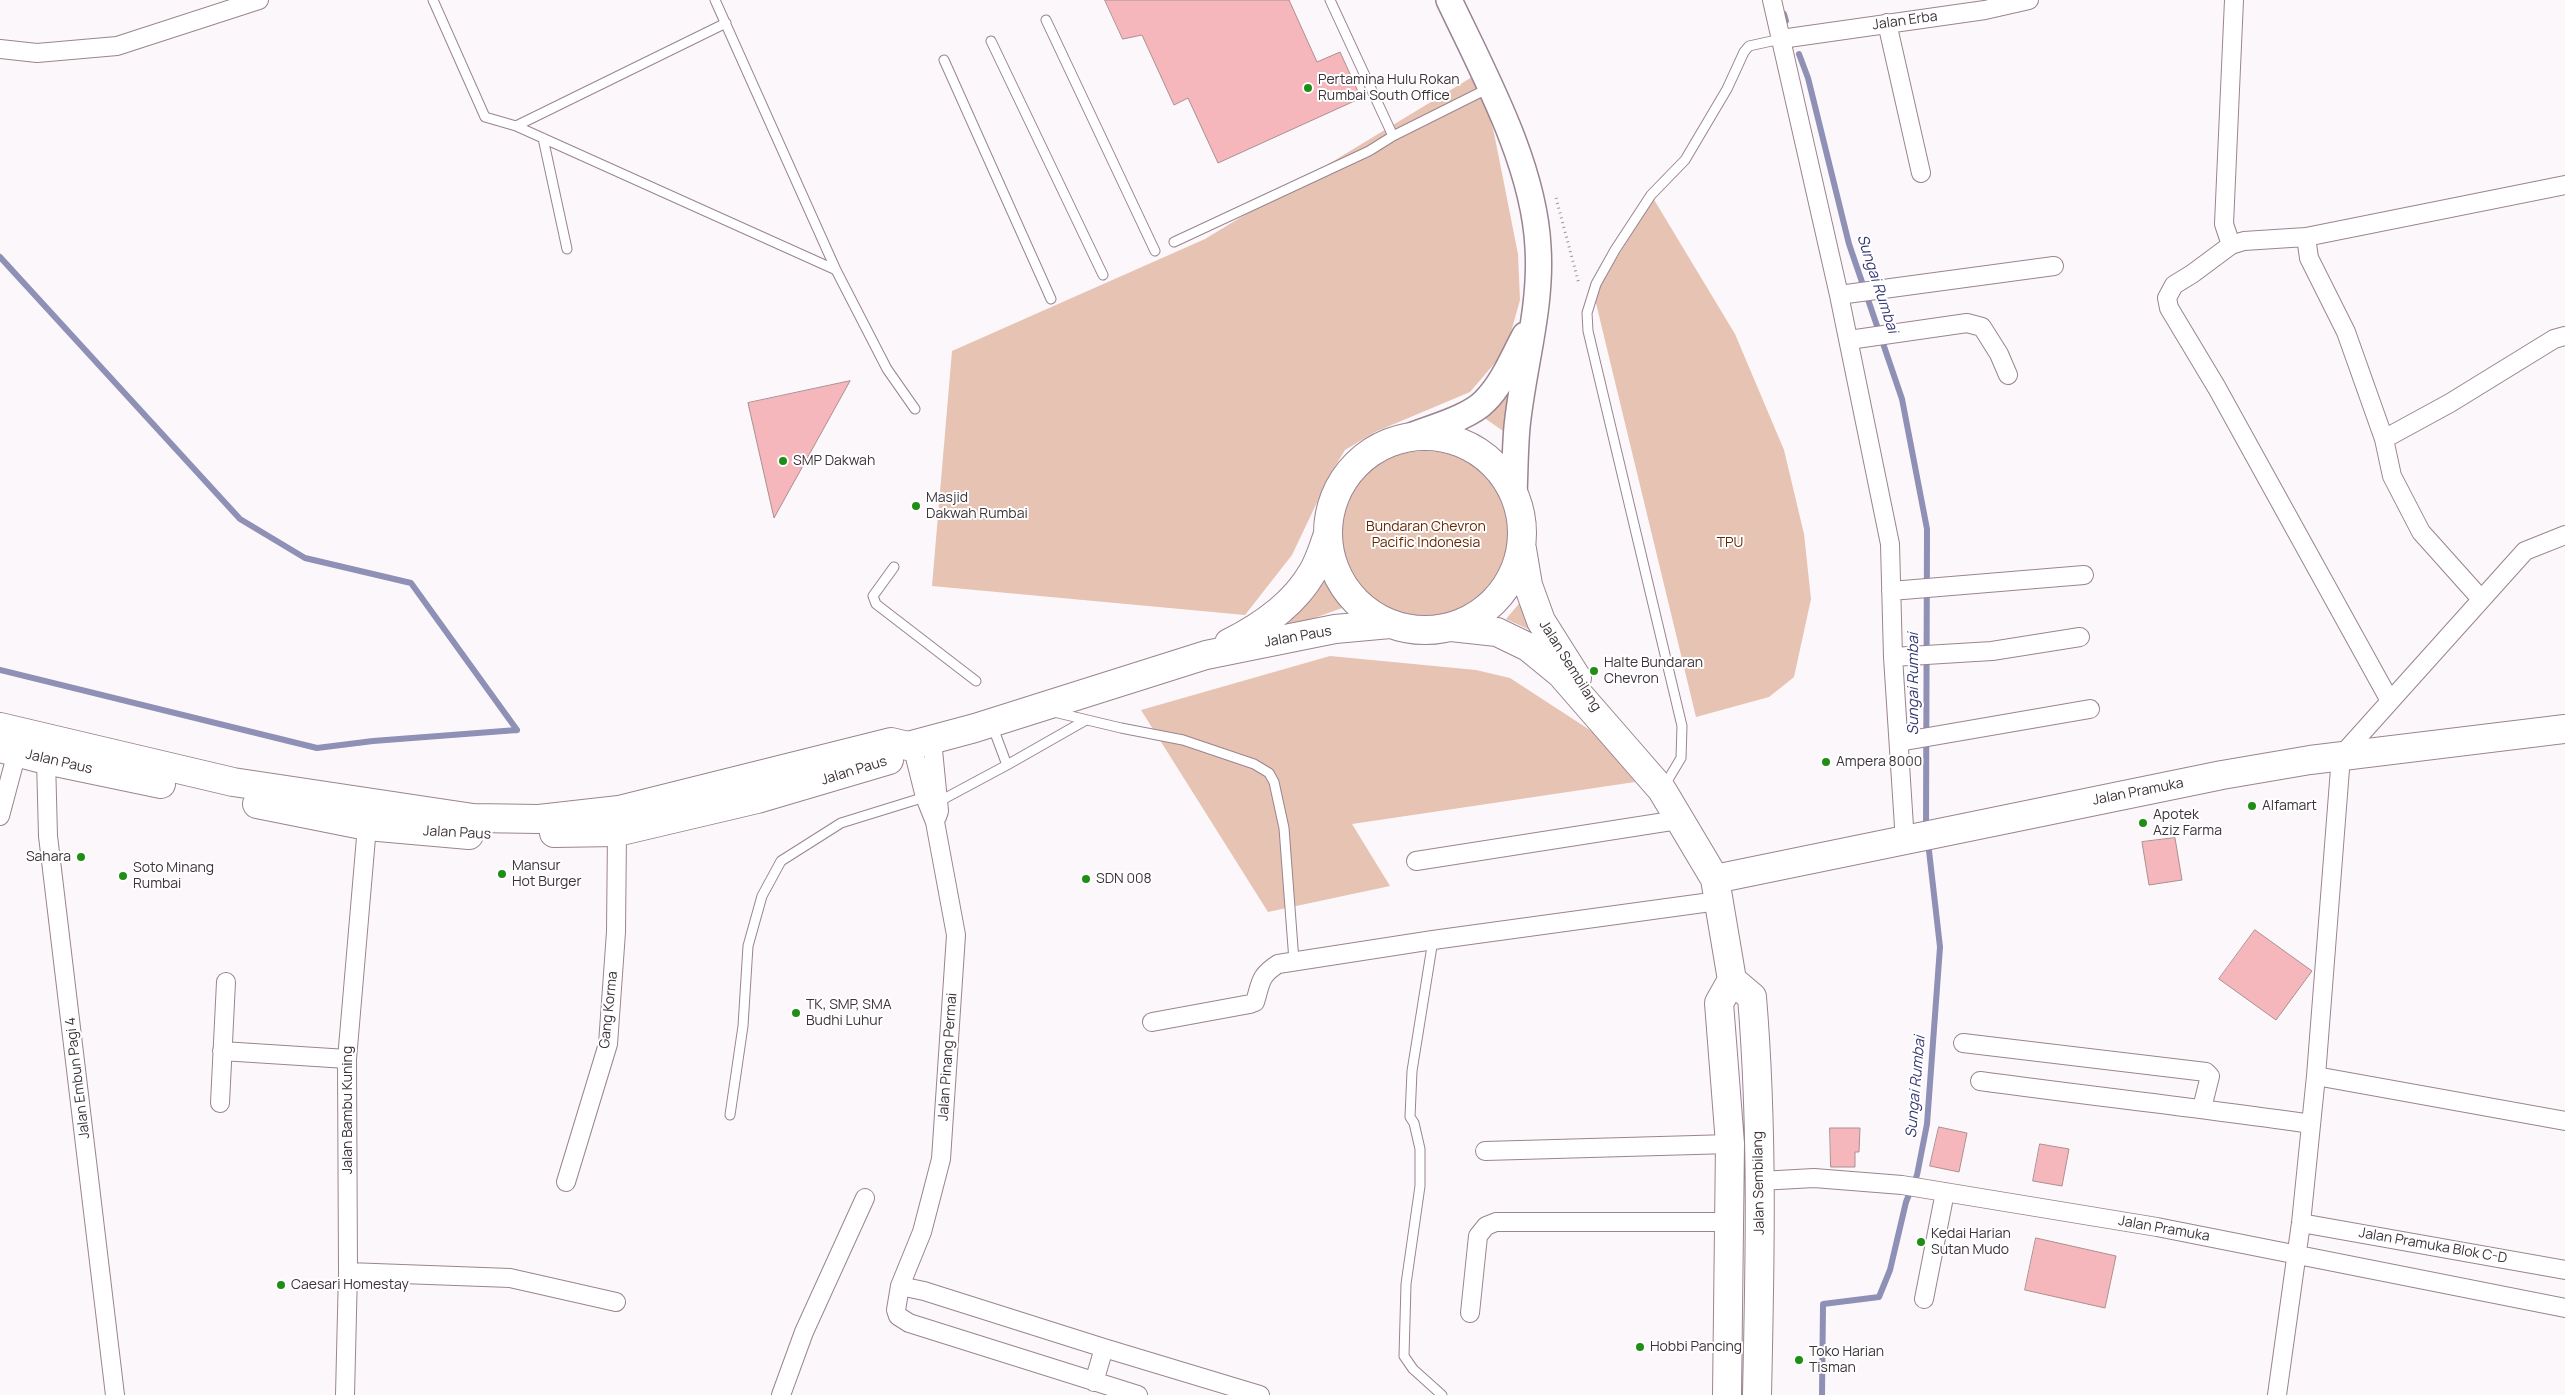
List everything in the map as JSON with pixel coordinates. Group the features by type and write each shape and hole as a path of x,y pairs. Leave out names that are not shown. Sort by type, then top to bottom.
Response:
{"main road":[{"path":"1408,437 1433,437 1457,442 1480,453 1500,471 1514,495 1522,523 1522,548 1514,573 1500,596 1478,615 1451,627 1421,630 1390,624 1364,608 1344,587 1332,562 1328,536 1330,512 1340,486 1350,471 1366,456 1385,445 1408,437"},
{"name":"Jalan Paus","path":"1206,654 1254,630 1290,601 1312,573 1328,536"},
{"name":"Jalan Sembilang","path":"1522,548 1528,586 1541,621 1607,725"},
{"name":"Jalan Paus","path":"8,750 46,760 367,826 472,835 617,832 757,799 862,769 896,758 918,744 1039,708 1206,654 1335,629 1390,624"},
{"name":"Jalan Sembilang","path":"1451,627 1497,632 1528,647 1561,674 1662,790 1716,890 1734,993 1758,1066 1760,1181 1757,1395"},
{"name":"Jalan Paus","path":"0,727 233,782 473,818 540,818 619,810 891,742 918,744"},
{"name":"Jalan Pramuka","path":"1716,890 1949,831 2213,777 2341,756 2565,729"},
{"name":"Jalan Sembilang","path":"1726,1395 1734,993"}],"street":[{"path":"0,48 37,53 117,46 258,0"},
{"path":"1449,0 1490,88 1530,192 1538,247 1536,315 1517,427 1514,495"},
{"path":"1772,0 1847,294 1849,340 1890,544 1893,656 1907,740 1905,842"},
{"name":"Jalan Erba","path":"1782,39 2029,0"},
{"path":"2230,245 2224,224 2234,0"},
{"path":"1887,23 1921,174"},
{"path":"2390,702 2217,388 2170,308 2167,298 2174,284 2192,274 2230,245 2306,237 2565,185"},
{"path":"2306,237 2309,258 2346,332 2384,439 2392,476 2420,532 2481,599"},
{"path":"1847,294 2054,266"},
{"path":"1408,437 1465,414 1484,402 1503,377 1536,315"},
{"path":"1849,340 1967,323 1982,327 1999,354 2008,375"},
{"path":"2384,439 2450,403 2554,339 2565,336"},
{"path":"2277,1395 2298,1254 2316,1076 2341,756 2526,551 2565,535"},
{"path":"1892,591 2084,575"},
{"path":"1893,656 1992,651 2080,637"},
{"path":"1907,740 2090,709"},
{"name":"Jalan Pinang Permai","path":"918,744 932,799 939,811 935,822 956,934 941,1160 922,1232 900,1286 896,1310 898,1316 909,1324 1138,1395"},
{"path":"0,816 8,750"},
{"name":"Jalan Embun Pagi 4","path":"46,760 48,836 115,1395"},
{"path":"1416,861 1678,820"},
{"name":"Jalan Bambu Kuning","path":"344,1395 348,1272 347,1059 367,826"},
{"name":"Gang Korma","path":"566,1182 608,1044 616,932 617,832"},
{"path":"1152,1022 1255,1002 1261,978 1266,971 1278,964 1433,940 1716,890"},
{"path":"220,1103 226,982"},
{"path":"1963,1043 2206,1072 2210,1076 2202,1108"},
{"path":"222,1051 347,1059"},
{"path":"2316,1076 2565,1121"},
{"path":"1980,1080 2145,1104 2202,1108 2311,1124"},
{"path":"1486,1151 1730,1144"},
{"name":"Jalan Pramuka","path":"1760,1181 1814,1178 1911,1186 2157,1227 2565,1308"},
{"path":"1924,1298 1945,1192"},
{"path":"780,1395 804,1332 865,1198"},
{"path":"1470,1313 1478,1236 1486,1226 1496,1222 1730,1222"},
{"name":"Jalan Pramuka Blok C-D","path":"2301,1223 2565,1270"},
{"path":"348,1272 510,1278 616,1302"},
{"path":"900,1286 924,1291 1260,1395"},
{"path":"1094,1382 1104,1348"}],"lane":[{"path":"433,0 485,118 516,126 836,270"},
{"path":"715,0 836,270 887,369 915,409"},
{"path":"1330,0 1393,136"},
{"path":"1046,20 1155,251"},
{"path":"516,126 726,23"},
{"path":"1662,790 1681,758 1682,726 1588,331 1587,313 1596,284 1615,250 1650,195 1685,160 1726,89 1744,52 1749,46 1782,39"},
{"path":"991,41 1103,275"},
{"path":"944,60 1051,299"},
{"path":"1174,242 1369,151 1393,136 1490,88"},
{"path":"543,138 567,250"},
{"path":"894,567 873,596 876,604 976,681"},
{"path":"1039,708 1086,720 1184,740 1254,764 1269,773 1274,782 1284,828 1294,961"},
{"path":"730,1115 744,1026 748,946 762,896 782,861 842,823 932,799 1007,765 1086,720"},
{"path":"990,723 1007,765"},
{"path":"1433,940 1412,1071 1410,1117 1414,1123 1420,1150 1420,1186 1406,1284 1404,1356 1413,1369 1442,1395"}],"green space":[{"path":"1477,74 1494,133 1518,254 1520,300 1506,350 1470,392 1375,432 1345,450 1331,473 1292,555 1245,615 932,586 952,351 1205,239"},
{"name":"TPU","path":"1653,198 1735,334 1784,450 1804,534 1811,599 1794,677 1769,697 1696,717 1594,295"},
{"path":"1520,361 1506,433 1483,417"},
{"name":"Bundaran Chevron Pacific Indonesia","path":"1425,451 1450,455 1465,461 1485,476 1500,496 1506,511 1510,536 1506,561 1500,576 1485,596 1465,611 1450,617 1425,621 1400,617 1385,611 1365,596 1350,576 1344,561 1340,536 1344,511 1350,496 1365,476 1385,461 1400,455"},
{"path":"1324,574 1342,608 1262,637"},
{"path":"1523,599 1541,635 1506,619"},
{"path":"1330,656 1476,670 1510,678 1596,734 1635,782 1352,824 1390,886 1268,912 1141,710"}],"building":[{"name":"Pertamina Hulu Rokan Rumbai South Office","path":"1105,0 1289,0 1317,62 1340,52 1361,98 1218,163 1188,98 1174,105 1142,35 1123,39"},
{"name":"SMP Dakwah","path":"850,381 774,518 748,403"},
{"path":"2175,838 2182,880 2149,885 2142,842"},
{"path":"2255,930 2312,971 2276,1020 2219,979"},
{"path":"1939,1127 1967,1133 1959,1172 1930,1166"},
{"path":"1830,1128 1860,1128 1859,1152 1855,1152 1855,1167 1831,1167"},
{"path":"2040,1144 2069,1149 2062,1186 2033,1181"},
{"path":"2036,1238 2116,1256 2105,1308 2025,1290"}],"waterway":[{"name":"Sungai Rumbai","path":"1784,14 1786,21"},
{"name":"Sungai Rumbai","path":"1799,54 1808,78 1849,244 1902,399 1927,529 1926,830"},
{"path":"0,257 240,519 305,558 411,583 517,730"},
{"path":"0,670 317,748 373,741 517,730"},
{"name":"Sungai Rumbai","path":"1822,1395 1823,1304 1879,1297 1890,1270 1906,1202 1917,1175 1927,1124 1940,947 1928,842"}],"place":[{"name":"Pertamina Hulu Rokan Rumbai South Office","path":"1308,88"},
{"name":"SMP Dakwah","path":"783,461"},
{"name":"Masjid Dakwah Rumbai","path":"916,506"},
{"name":"Halte Bundaran Chevron","path":"1594,671"},
{"name":"Ampera 8000","path":"1826,762"},
{"name":"Alfamart","path":"2252,806"},
{"name":"Apotek Aziz Farma","path":"2143,823"},
{"name":"Sahara","path":"81,857"},
{"name":"Mansur Hot Burger","path":"502,874"},
{"name":"Soto Minang Rumbai","path":"123,876"},
{"name":"SDN 008","path":"1086,879"},
{"name":"TK, SMP, SMA Budhi Luhur","path":"796,1013"},
{"name":"Kedai Harian Sutan Mudo","path":"1921,1242"},
{"name":"Caesari Homestay","path":"281,1285"},
{"name":"Hobbi Pancing","path":"1640,1347"},
{"name":"Toko Harian Tisman","path":"1799,1360"}]}
